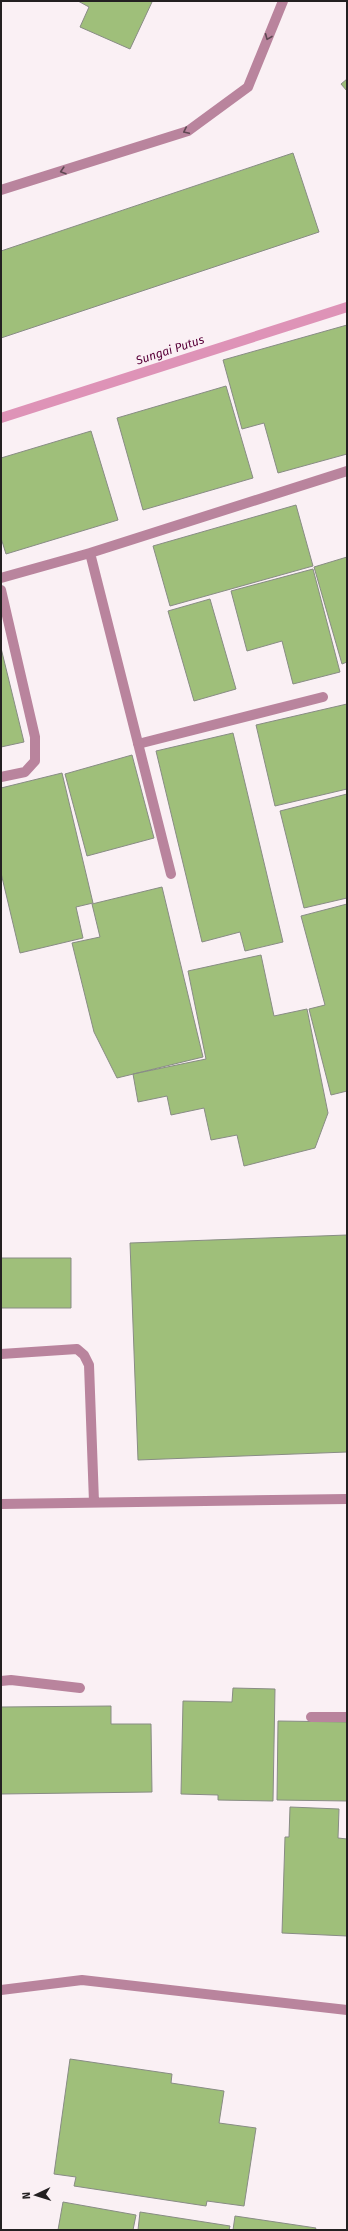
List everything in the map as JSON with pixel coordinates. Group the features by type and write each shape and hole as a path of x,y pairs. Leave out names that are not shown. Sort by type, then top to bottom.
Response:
{"street":[{"path":"1,190 188,131 248,87 283,1"},
{"path":"1,578 90,553 347,471"},
{"path":"90,553 171,874"},
{"path":"1,590 36,737 36,761 25,772 1,777"},
{"path":"138,744 323,697"},
{"path":"1,1354 77,1349 84,1355 89,1365 94,1502"},
{"path":"1,1504 347,1499"},
{"path":"1,1681 11,1680 80,1688"},
{"path":"311,1717 347,1717"},
{"path":"1,1990 82,1980 347,2010"}],"building":[{"path":"78,1 152,2 130,49 80,27 89,7"},
{"path":"347,79 347,91 341,84"},
{"path":"293,153 319,232 1,338 1,251"},
{"path":"347,325 347,454 278,473 264,423 242,429 223,360"},
{"path":"226,386 253,478 143,510 117,418"},
{"path":"91,431 118,520 6,554 1,538 1,458"},
{"path":"296,505 313,566 170,606 153,546"},
{"path":"347,557 347,662 342,664 314,567"},
{"path":"313,569 340,672 293,684 282,641 247,651 231,591"},
{"path":"210,599 236,689 194,701 168,611"},
{"path":"1,648 24,742 1,747"},
{"path":"347,704 347,789 275,806 256,725"},
{"path":"233,733 283,942 245,951 240,932 202,942 156,751"},
{"path":"132,755 154,838 87,856 65,774"},
{"path":"62,773 93,903 76,907 83,938 20,953 1,873 1,788"},
{"path":"347,794 347,898 304,908 280,811"},
{"path":"162,887 203,1057 117,1078 94,1032 72,943 100,937 92,904"},
{"path":"347,904 347,1091 331,1095 309,1009 325,1005 301,916"},
{"path":"261,955 274,1016 307,1009 328,1113 315,1148 244,1166 237,1135 211,1140 204,1108 171,1115 167,1096 138,1102 133,1074 206,1059 188,971"},
{"path":"347,1235 347,1452 138,1460 130,1243"},
{"path":"1,1258 71,1258 71,1308 1,1308"},
{"path":"233,1688 275,1689 273,1801 218,1800 218,1795 181,1794 183,1701 232,1702"},
{"path":"111,1706 111,1724 151,1724 152,1792 1,1794 1,1707"},
{"path":"278,1721 347,1722 347,1801 277,1800"},
{"path":"290,1807 339,1809 338,1838 347,1839 347,1936 282,1933 285,1837 289,1837"},
{"path":"70,2059 172,2074 171,2083 224,2091 219,2123 256,2128 244,2206 207,2201 206,2206 74,2186 76,2177 54,2174"},
{"path":"63,2202 136,2215 133,2230 58,2230"},
{"path":"140,2212 230,2226 229,2230 138,2230"},
{"path":"235,2216 316,2228 315,2230 233,2230"}],"waterway":[{"name":"Sungai Putus","path":"1,418 347,307"}]}
